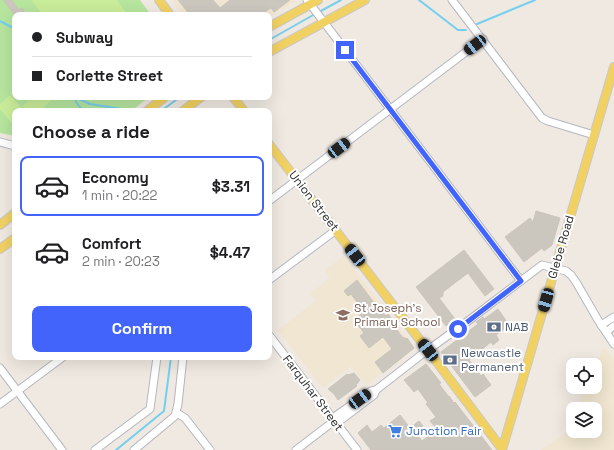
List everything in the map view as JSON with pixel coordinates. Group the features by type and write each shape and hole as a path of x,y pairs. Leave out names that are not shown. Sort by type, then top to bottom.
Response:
{"main road":[{"path":"159,0 168,12"},
{"path":"272,25 308,2 318,0"},
{"path":"272,50 365,0"},
{"name":"Glebe Road","path":"503,450 614,67"},
{"path":"151,108 161,100"},
{"path":"187,108 197,100"},
{"path":"235,100 242,108"},
{"name":"Union Street","path":"272,148 503,450"},
{"path":"0,225 12,215"},
{"path":"0,249 12,240"}],"street":[{"path":"452,0 542,118 594,135"},
{"path":"308,2 521,281"},
{"path":"272,199 482,39"},
{"path":"0,142 12,145"},
{"path":"272,278 336,230"},
{"path":"296,450 334,421 341,420 374,395 376,390 542,265 566,271 571,275 614,344"},
{"path":"601,324 614,317"},
{"path":"606,332 614,326"},
{"name":"Farquhar Street","path":"272,339 356,450"},
{"path":"0,404 59,360"},
{"path":"96,450 150,409 157,360"},
{"path":"134,450 172,419 177,413 183,360"},
{"path":"0,368 62,450"},
{"path":"177,413 185,418 210,450"}],"shaded area":[{"path":"172,0 295,0 296,2 272,15 272,12 181,12"},
{"name":"St Joseph's Primary School","path":"344,256 415,349 366,385 351,366 323,388 278,330 316,301 310,293 330,278 325,270"},
{"path":"604,347 614,359 614,450 541,450 565,434 566,432 566,438 602,438 602,402 579,402 583,394 602,394 602,358 599,358"}],"green space":[{"path":"0,0 140,0 149,12 12,12 12,100 145,100 135,108 12,108 12,135 0,133"},
{"path":"31,0 117,0 126,12 41,12"},
{"path":"10,95 12,100 14,100 21,108 12,108 12,123 0,109 0,104"},
{"path":"30,100 52,100 42,108 22,107"}],"building":[{"path":"3,0 12,0 19,10 22,8 25,12 12,12"},
{"path":"178,0 213,0 220,8 230,0 290,0 274,12 271,8 265,12 188,12"},
{"path":"536,211 560,218 552,245 544,251 542,248 524,262 505,237 530,218 533,222"},
{"path":"464,250 494,289 485,296 468,273 443,292 443,296 439,298 455,319 446,326 416,287"},
{"path":"357,280 375,304 376,303 386,316 388,314 396,324 394,326 403,338 407,338 414,348 383,373 375,362 392,349 383,337 369,348 360,336 364,333 354,320 364,312 351,294 348,296 344,291"},
{"path":"498,309 509,325 496,335 499,340 493,345 491,342 469,360 481,376 483,374 491,385 475,397 441,352 478,324 476,322 483,317 484,319"},
{"name":"Junction Fair","path":"426,364 441,383 439,384 454,403 455,402 492,450 371,450 358,433 367,425 372,432 381,425 384,428 400,415 410,428 419,421 423,426 415,432 422,441 437,429 430,421 436,417 426,404 428,403 418,389 414,392 404,380"},
{"path":"354,373 360,380 356,385 357,386 338,400 328,389 347,374"}],"waterway":[{"path":"319,12 341,0"},
{"path":"419,0 458,30 466,30"},
{"path":"477,24 535,0"},
{"path":"272,38 315,14"},
{"path":"0,21 12,27"},
{"path":"76,100 81,108"},
{"path":"81,100 90,104 115,108"},
{"path":"165,108 176,100"},
{"path":"116,450 164,411 171,360"}],"place":[{"name":"St Joseph's Primary School","path":"343,315"},
{"name":"NAB","path":"494,327"},
{"name":"Newcastle Permanent","path":"450,360"},
{"name":"Junction Fair","path":"395,431"}],"route":[{"path":"345,50 521,281 458,329"}]}
